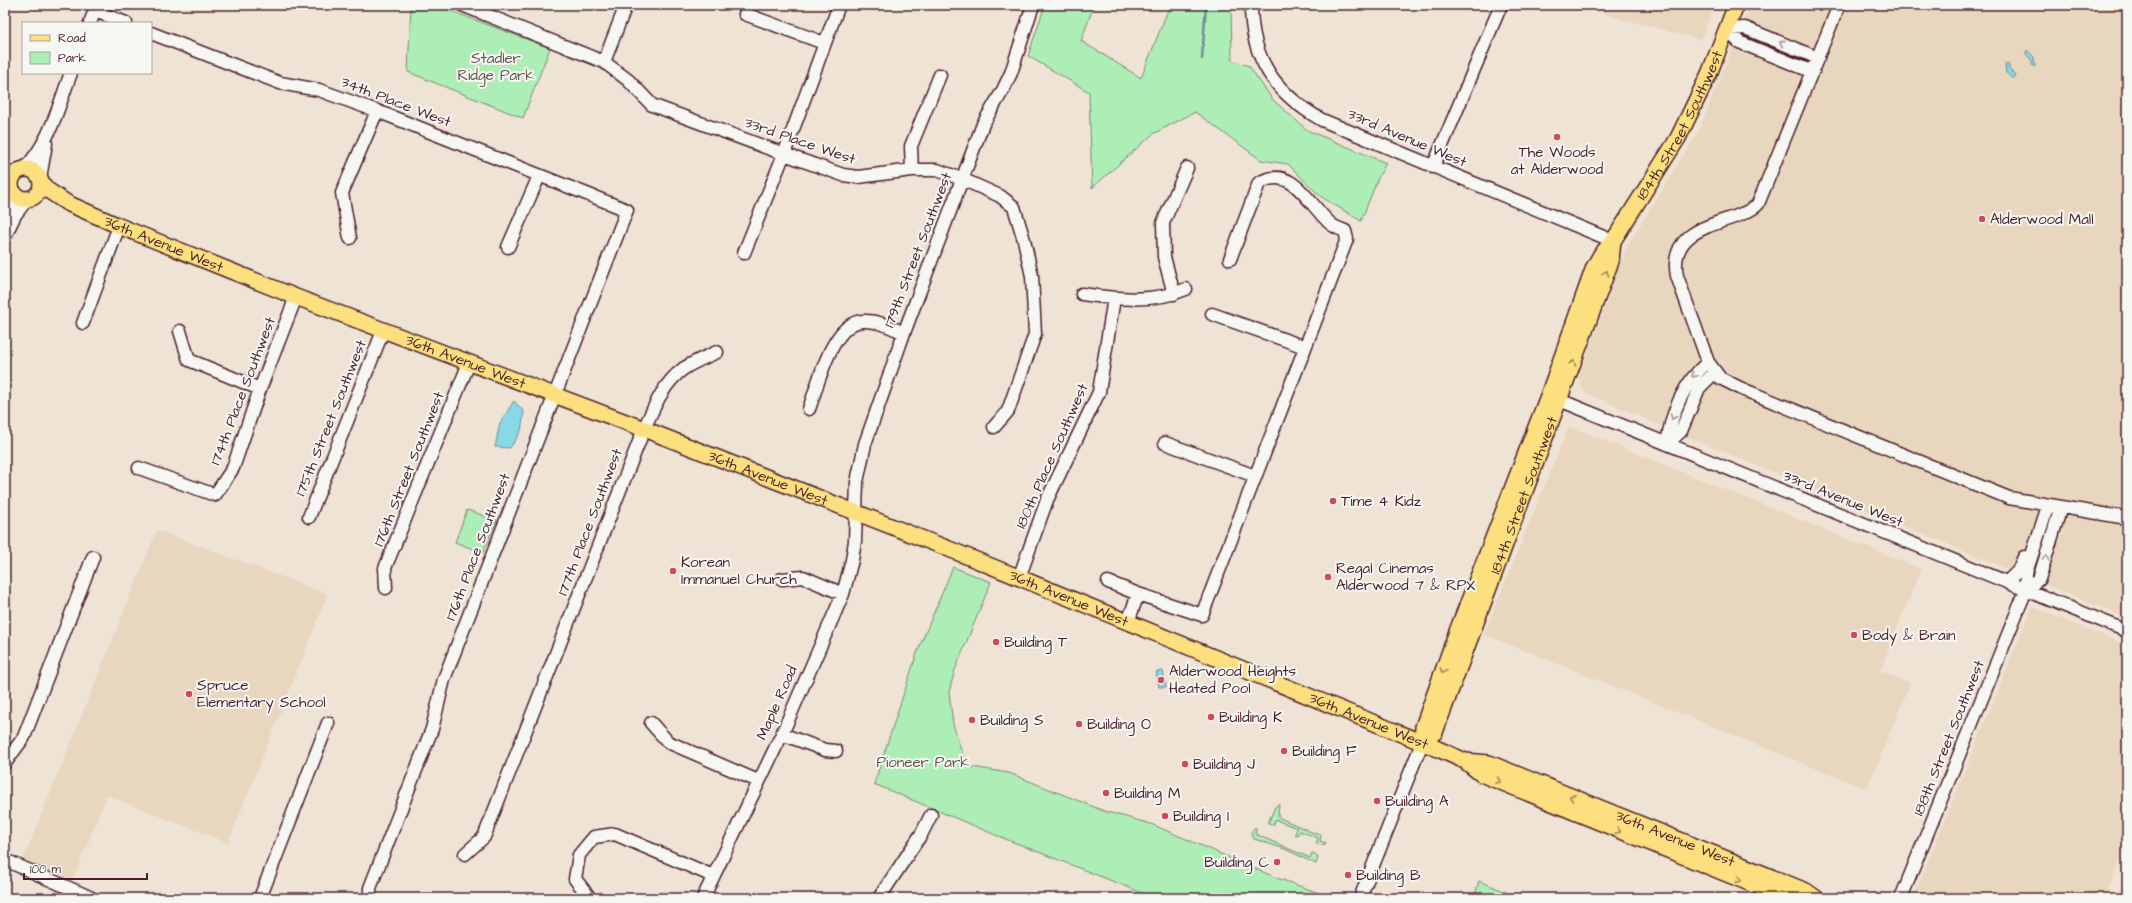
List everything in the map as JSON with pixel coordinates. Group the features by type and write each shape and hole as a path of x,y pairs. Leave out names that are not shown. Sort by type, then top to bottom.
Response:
{"main road":[{"name":"184th Street Southwest","path":"1422,743 1435,732 1515,515 1554,398 1594,267 1600,256 1613,241 1678,138 1708,74 1736,5"},
{"path":"16,170 34,171 40,179 40,188 29,198 21,198 10,186 16,170"},
{"name":"36th Avenue West","path":"40,179 46,189 67,203 119,226 383,331 644,429 1019,578 1465,761 1481,774 1786,898"},
{"name":"36th Avenue West","path":"29,198 67,203"},
{"name":"184th Street Southwest","path":"1422,743 1422,727 1475,587 1554,398"},
{"path":"1469,641 1469,621 1478,597 1475,587 1484,582 1507,522 1515,515"},
{"name":"36th Avenue West","path":"1465,761 1489,762 1806,891 1816,898"}],"street":[{"name":"33rd Place West","path":"462,5 604,62 628,80 652,105 784,154 843,175 858,177 912,170 937,170 962,179 1000,196 1014,207 1032,276 1035,334 1008,411 994,427"},
{"path":"604,62 626,5"},
{"path":"744,253 784,154 839,5"},
{"name":"179th Street Southwest","path":"856,513 858,482 865,444 904,333 983,124 1011,73 1033,5"},
{"name":"33rd Avenue West","path":"1250,5 1252,30 1257,51 1268,73 1283,92 1302,109 1322,120 1613,241"},
{"path":"1433,167 1501,5"},
{"path":"1839,5 1758,204 1742,213 1694,232 1686,238 1680,247 1676,267 1678,276 1711,367 1728,383 1996,494 2048,506 2127,518"},
{"path":"90,22 96,8 124,22"},
{"path":"745,14 824,43"},
{"path":"1726,29 1745,28 1818,58"},
{"path":"1726,29 1739,42 1813,72"},
{"name":"34th Place West","path":"152,33 280,83 319,90 377,110 627,210"},
{"path":"16,170 34,158 46,139 71,74"},
{"path":"912,170 911,146 940,75"},
{"path":"350,238 342,193 377,110"},
{"path":"40,179 46,139"},
{"path":"1174,294 1164,257 1163,222 1187,168"},
{"path":"508,247 539,176"},
{"path":"1108,582 1138,594 1202,614 1347,239 1345,231 1331,225 1305,194 1291,183 1279,178 1268,178 1259,183 1230,259"},
{"path":"6,232 10,186"},
{"path":"6,232 18,210 29,198"},
{"name":"176th Place Southwest","path":"370,898 370,888 432,728 444,679 627,210"},
{"path":"83,323 119,226"},
{"path":"1082,294 1114,298 1174,294 1186,289"},
{"name":"174th Place Southwest","path":"139,468 215,495 233,468 260,389 296,297"},
{"name":"180th Place Southwest","path":"1019,578 1047,500 1099,392 1114,298"},
{"path":"1212,314 1305,348"},
{"path":"809,409 833,343 841,332 851,325 861,321 878,323 904,333"},
{"path":"180,331 189,360 260,389"},
{"name":"175th Street Southwest","path":"309,517 383,331"},
{"name":"177th Place Southwest","path":"465,854 484,837 644,429 661,393 673,378 684,368 717,352"},
{"name":"176th Street Southwest","path":"386,588 385,568 469,363"},
{"path":"1667,444 1680,431 1699,388 1711,367"},
{"name":"33rd Avenue West","path":"1554,398 2127,631"},
{"path":"1165,443 1255,476"},
{"name":"188th Street Southwest","path":"1901,898 2026,590 2026,573 2048,506"},
{"name":"188th Street Southwest","path":"2026,590 2039,579 2061,507"},
{"name":"Maple Road","path":"702,898 782,734 843,594 853,553 856,513"},
{"path":"2007,582 2018,571 2025,555 2038,536"},
{"path":"5,764 24,737 93,557"},
{"path":"782,579 803,578 843,594"},
{"path":"1128,622 1138,594"},
{"path":"260,898 328,723"},
{"path":"651,723 668,742 758,781"},
{"path":"782,734 825,750 836,751"},
{"name":"184th Street Southwest","path":"1360,898 1422,743"},
{"path":"879,898 922,833 931,815"},
{"path":"588,897 575,879 579,855 594,837 615,834 713,876"},
{"path":"5,860 92,898"}],"shaded area":[{"path":"1581,5 1715,5 1701,40 1611,16"},
{"name":"Alderwood Mall","path":"1750,5 2127,5 2127,618 1659,425 1584,392 1578,378 1608,299 1612,283 1629,243 1698,132"},
{"path":"1569,426 1921,569 1880,671 1910,683 1867,789 1484,634"},
{"name":"Spruce Elementary School","path":"157,530 328,594 228,843 107,795 73,880 23,860"},
{"path":"2032,607 2127,645 2127,842 2104,898 1913,898"}],"green space":[{"name":"Stadler Ridge Park","path":"411,5 435,5 550,48 523,118 408,72"},
{"path":"1045,5 1094,5 1081,41 1141,78 1170,5 1231,5 1232,60 1249,66 1273,100 1307,130 1386,163 1378,178 1361,221 1320,196 1288,164 1261,160 1195,112 1153,134 1092,188 1089,92 1028,56"},
{"path":"467,510 497,520 483,553 455,542"},
{"name":"Pioneer Park","path":"953,567 991,582 955,670 949,692 953,724 966,766 1009,773 1104,811 1151,824 1277,878 1333,898 1155,898 998,836 874,784 917,653"},
{"path":"1279,804 1278,817 1316,834 1321,834 1320,841 1326,843 1323,845 1316,844 1318,838 1300,831 1297,835 1295,834 1297,828 1276,820 1273,825 1268,823 1275,807"},
{"path":"1254,828 1256,828 1255,834 1310,858 1312,853 1315,854 1318,858 1316,864 1285,849 1254,839 1251,833"},
{"path":"1479,881 1511,894 1528,898 1474,898"}],"water":[{"path":"2027,50 2034,57 2035,67 2032,65 2032,61 2026,54"},
{"path":"2005,63 2009,65 2009,69 2015,75 2013,79 2006,73"},
{"path":"514,401 524,412 521,431 510,448 495,447 500,423"},
{"name":"Alderwood Heights Heated Pool","path":"1163,671 1166,687 1159,687 1156,672"}],"waterway":[{"path":"1202,59 1206,5"}],"place":[{"name":"The Woods at Alderwood","path":"1557,137"},
{"name":"Alderwood Mall","path":"1982,219"},
{"name":"Time 4 Kidz","path":"1333,501"},
{"name":"Korean Immanuel Church","path":"673,571"},
{"name":"Regal Cinemas Alderwood 7 & RPX","path":"1328,577"},
{"name":"Body & Brain","path":"1854,635"},
{"name":"Building T","path":"996,642"},
{"name":"Alderwood Heights Heated Pool","path":"1161,680"},
{"name":"Spruce Elementary School","path":"189,694"},
{"name":"Building K","path":"1211,717"},
{"name":"Building S","path":"972,720"},
{"name":"Building O","path":"1079,724"},
{"name":"Building F","path":"1284,751"},
{"name":"Building J","path":"1185,764"},
{"name":"Building M","path":"1106,793"},
{"name":"Building A","path":"1377,801"},
{"name":"Building I","path":"1165,816"},
{"name":"Building C","path":"1277,862"},
{"name":"Building B","path":"1348,875"}]}
